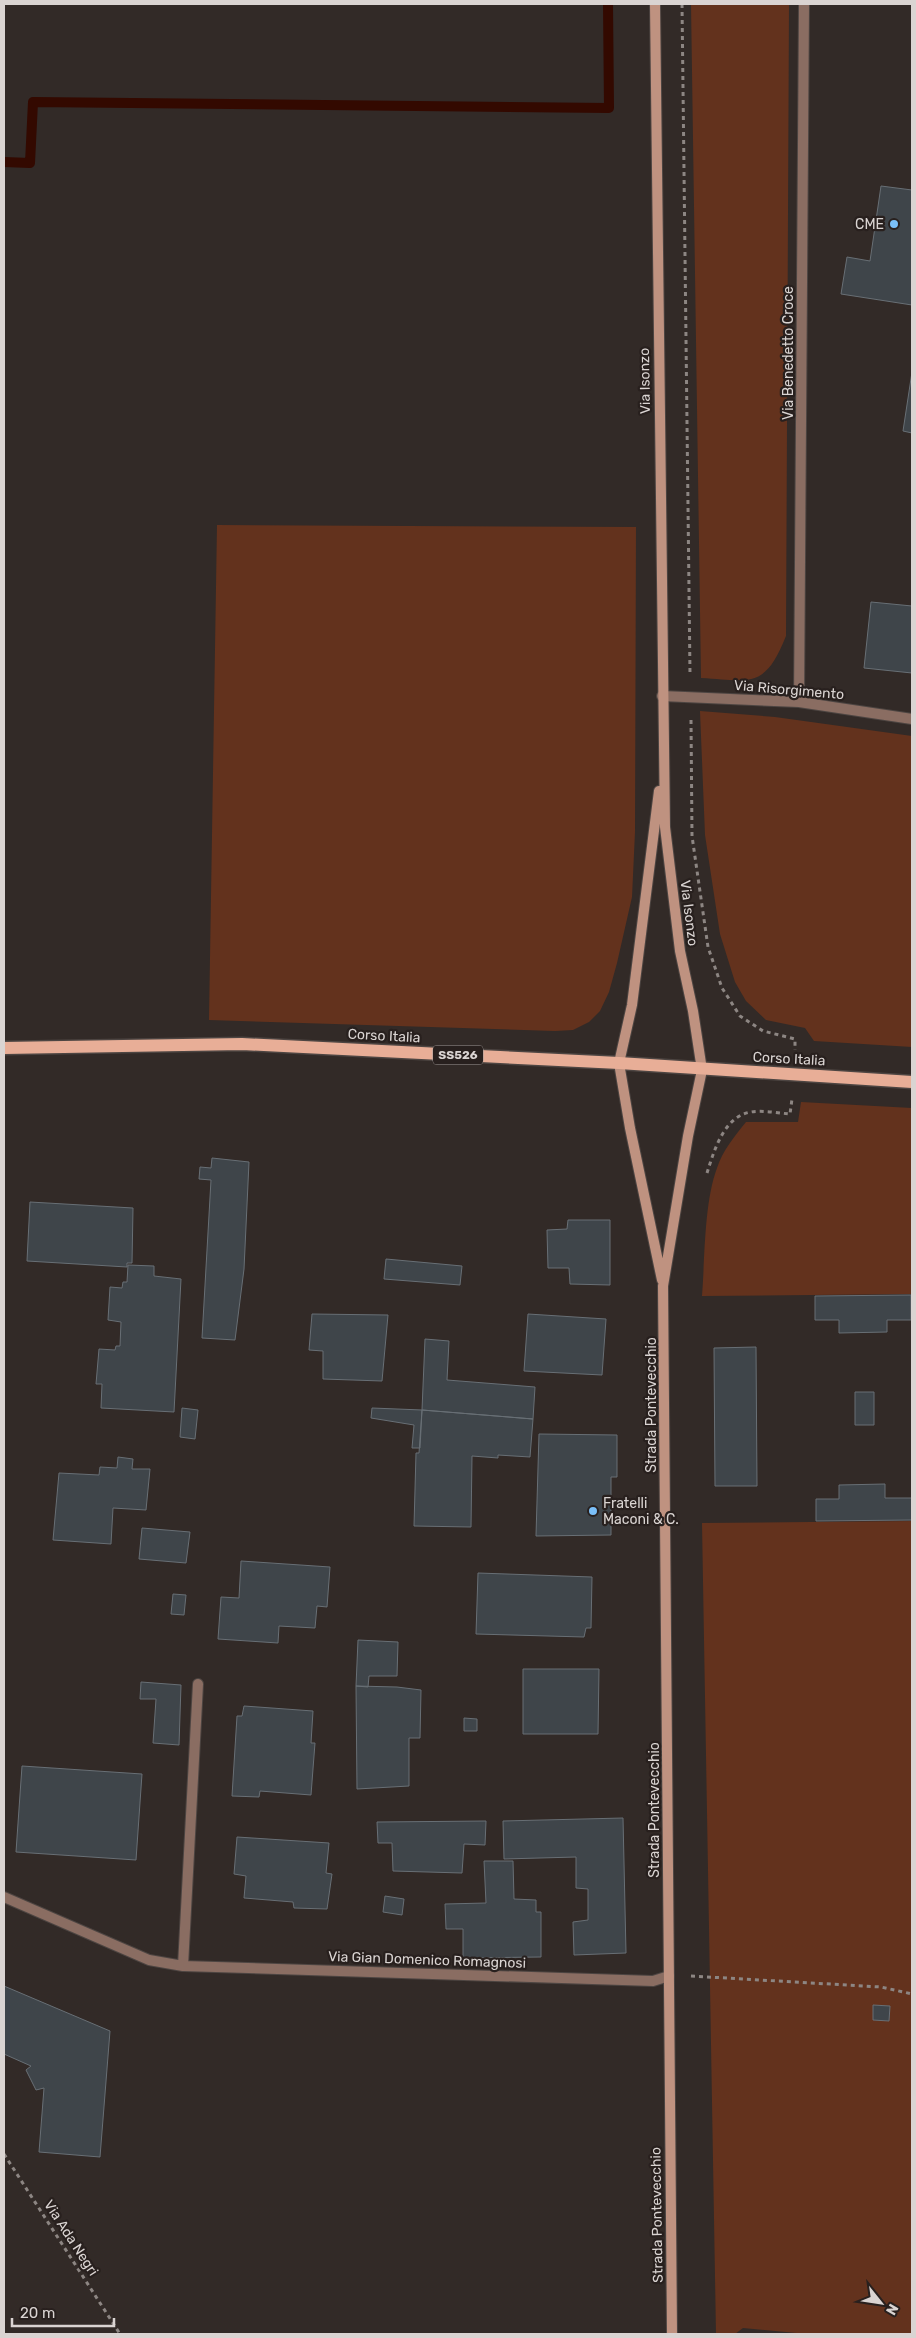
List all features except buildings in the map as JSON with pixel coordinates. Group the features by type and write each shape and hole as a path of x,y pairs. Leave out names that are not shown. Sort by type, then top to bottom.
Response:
{"main road":[{"name":"Corso Italia","path":"4,1048 242,1044 619,1063 702,1070 912,1082"}],"street":[{"name":"Via Isonzo","path":"655,4 664,827 680,951 693,1011 702,1070"},
{"name":"Via Benedetto Croce","path":"799,702 804,4"},
{"name":"Via Risorgimento","path":"662,696 799,702 912,719"},
{"name":"Via Isonzo","path":"619,1063 632,1005 663,757"},
{"name":"Strada Pontevecchio","path":"619,1063 630,1128 664,1286"},
{"name":"Strada Pontevecchio","path":"672,2334 664,1286 688,1136 702,1070"},
{"path":"182,1966 198,1684"},
{"name":"Via Gian Domenico Romagnosi","path":"4,1897 149,1960 182,1966 653,1981 669,1973"}],"path":[{"path":"669,1973 693,1977 881,1987 912,1994"},
{"name":"Via Ada Negri","path":"4,2154 120,2334"}],"shaded area":[{"path":"691,4 789,4 786,636 771,665 754,678 744,680 701,678"},
{"path":"217,525 636,527 635,832 632,897 609,992 600,1011 589,1022 573,1030 555,1031 209,1020"},
{"path":"700,711 775,717 912,736 912,1047 814,1041 805,1028 766,1020 746,1001 735,982 720,934 705,835"},
{"path":"801,1102 912,1108 912,1294 702,1296 710,1197 722,1155 746,1122 798,1122"},
{"path":"912,1521 912,2334 807,2334 743,2328 735,2334 716,2334 702,1523"}],"waterway":[{"path":"4,162 30,163 33,102 609,108 608,4"}],"place":[{"name":"CME","path":"894,224"},
{"name":"Fratelli Maconi & C.","path":"593,1511"}]}
